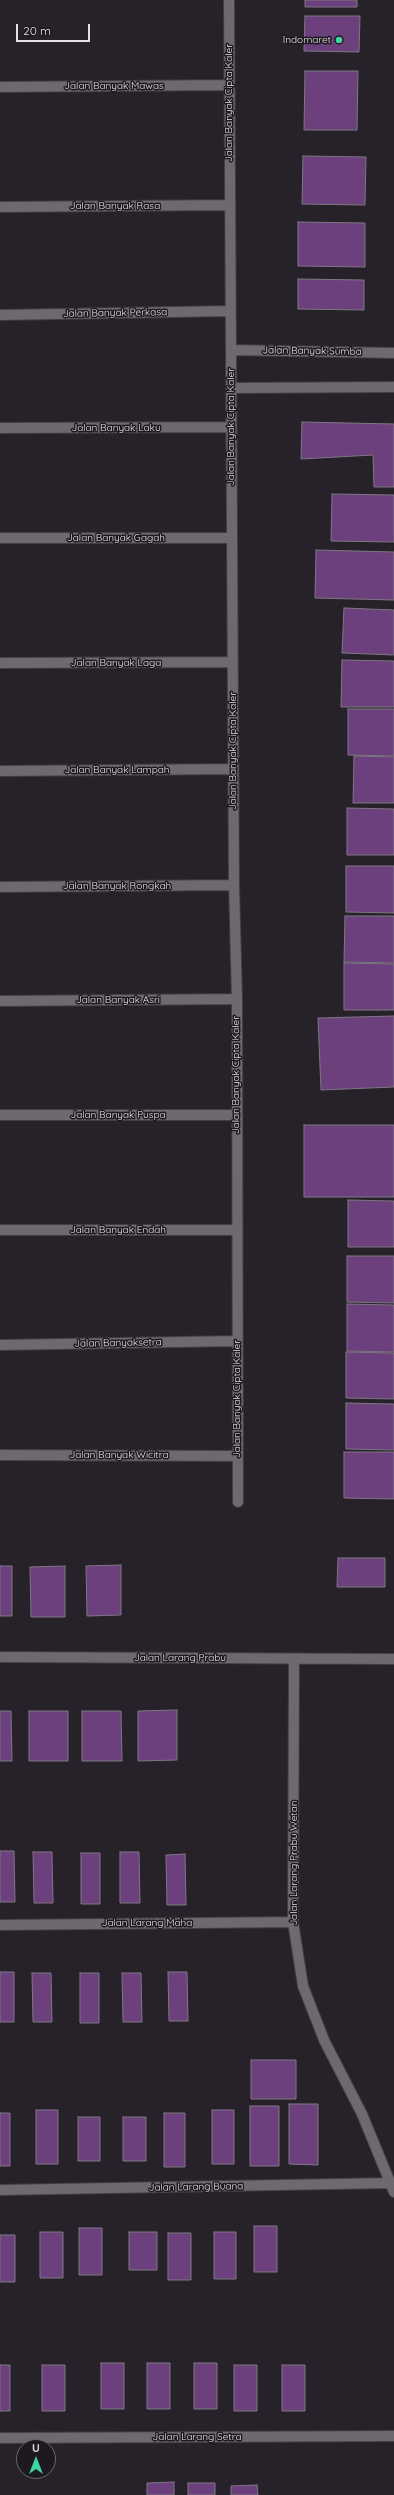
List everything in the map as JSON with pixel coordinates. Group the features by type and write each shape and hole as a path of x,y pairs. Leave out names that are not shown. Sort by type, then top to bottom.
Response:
{"street":[{"name":"Jalan Banyak Cipta Kaler","path":"229,0 232,662 234,885 237,999 236,1341 238,1502"},
{"name":"Jalan Banyak Mawas","path":"0,87 229,85"},
{"name":"Jalan Banyak Rasa","path":"0,206 230,205"},
{"name":"Jalan Banyak Perkasa","path":"0,315 230,310"},
{"name":"Jalan Banyak Sumba","path":"231,350 394,352"},
{"path":"231,388 394,387"},
{"name":"Jalan Banyak Laku","path":"0,428 231,427"},
{"name":"Jalan Banyak Gagah","path":"0,538 232,538"},
{"name":"Jalan Banyak Laga","path":"0,663 232,662"},
{"name":"Jalan Banyak Lampah","path":"0,771 233,769"},
{"name":"Jalan Banyak Rongkah","path":"0,887 234,885"},
{"name":"Jalan Banyak Asri","path":"0,1001 237,999"},
{"name":"Jalan Banyak Puspa","path":"0,1115 236,1115"},
{"name":"Jalan Banyak Endah","path":"0,1230 236,1230"},
{"name":"Jalan Banyaksetra","path":"0,1345 236,1341"},
{"name":"Jalan Banyak Wicitra","path":"0,1455 237,1456"},
{"name":"Jalan Larang Prabu","path":"0,1657 394,1659"},
{"name":"Jalan Larang Prabu Wetan","path":"294,1659 293,1922 303,1986 324,2040 362,2114 393,2188"},
{"name":"Jalan Larang Maha","path":"0,1924 293,1922"},
{"name":"Jalan Larang Buana","path":"0,2190 393,2188"},
{"name":"Jalan Larang Setra","path":"0,2438 394,2436"}],"building":[{"path":"305,0 357,0 357,7 305,7"},
{"path":"305,16 360,16 359,52 304,51"},
{"path":"305,71 358,71 357,130 304,130"},
{"path":"303,156 366,157 365,205 302,204"},
{"path":"298,222 365,223 365,267 298,266"},
{"path":"298,279 364,280 364,310 298,309"},
{"path":"302,422 394,424 394,487 374,487 373,455 301,459"},
{"path":"332,494 394,495 394,542 331,541"},
{"path":"316,550 394,552 394,600 315,598"},
{"path":"344,608 394,610 394,655 342,653"},
{"path":"342,660 394,661 394,707 341,707"},
{"path":"348,709 394,709 394,756 348,755"},
{"path":"354,756 394,757 394,803 353,803"},
{"path":"347,808 394,809 394,855 347,855"},
{"path":"346,866 394,866 394,913 346,912"},
{"path":"345,916 394,916 394,963 344,962"},
{"path":"344,963 394,964 394,1010 344,1010"},
{"path":"394,1016 394,1087 321,1090 318,1018"},
{"path":"304,1125 394,1125 394,1197 304,1197"},
{"path":"348,1200 394,1201 394,1247 348,1247"},
{"path":"347,1256 394,1256 394,1303 347,1302"},
{"path":"347,1304 394,1305 394,1352 347,1351"},
{"path":"346,1352 394,1353 394,1399 346,1398"},
{"path":"346,1403 394,1404 394,1450 346,1449"},
{"path":"344,1452 394,1452 394,1499 344,1498"},
{"path":"338,1558 385,1558 385,1587 337,1587"},
{"path":"121,1565 121,1615 87,1616 86,1566"},
{"path":"0,1566 12,1566 12,1616 0,1616"},
{"path":"65,1566 65,1617 31,1617 30,1567"},
{"path":"177,1710 177,1760 138,1761 138,1711"},
{"path":"0,1711 11,1711 12,1761 0,1761"},
{"path":"29,1711 68,1711 68,1761 29,1761"},
{"path":"82,1711 121,1711 122,1761 82,1761"},
{"path":"0,1851 14,1851 15,1902 0,1902"},
{"path":"33,1852 52,1852 53,1903 34,1903"},
{"path":"120,1852 139,1852 140,1903 120,1903"},
{"path":"81,1853 100,1853 100,1904 81,1904"},
{"path":"185,1854 186,1905 167,1905 166,1855"},
{"path":"0,1972 14,1972 14,2022 0,2022"},
{"path":"168,1972 187,1972 188,2021 169,2021"},
{"path":"32,1973 51,1973 52,2022 33,2022"},
{"path":"80,1973 99,1973 99,2023 80,2023"},
{"path":"122,1973 141,1973 142,2022 123,2022"},
{"path":"251,2060 296,2060 296,2099 251,2099"},
{"path":"289,2104 318,2104 318,2165 289,2164"},
{"path":"250,2106 279,2106 279,2166 250,2166"},
{"path":"36,2110 58,2110 58,2164 36,2164"},
{"path":"212,2110 234,2110 234,2164 212,2164"},
{"path":"0,2113 10,2113 10,2166 0,2166"},
{"path":"164,2113 185,2113 185,2167 164,2167"},
{"path":"78,2117 100,2117 100,2161 78,2161"},
{"path":"123,2117 146,2117 146,2161 123,2161"},
{"path":"254,2226 277,2226 277,2272 254,2272"},
{"path":"79,2228 102,2228 102,2275 79,2275"},
{"path":"40,2232 63,2232 63,2278 40,2278"},
{"path":"129,2232 157,2232 157,2270 129,2270"},
{"path":"214,2232 236,2232 236,2279 214,2279"},
{"path":"168,2233 191,2233 191,2280 168,2280"},
{"path":"0,2235 15,2235 15,2282 0,2282"},
{"path":"101,2363 124,2363 124,2409 101,2409"},
{"path":"147,2363 170,2363 170,2409 147,2409"},
{"path":"194,2363 217,2363 217,2409 194,2409"},
{"path":"0,2365 10,2365 10,2411 0,2411"},
{"path":"42,2365 65,2365 65,2411 42,2411"},
{"path":"234,2365 257,2365 257,2411 234,2411"},
{"path":"282,2365 305,2365 305,2411 282,2411"},
{"path":"174,2482 174,2495 147,2495 147,2483"},
{"path":"188,2483 215,2483 215,2495 188,2495"},
{"path":"257,2485 258,2495 231,2495 231,2486"}],"place":[{"name":"Indomaret","path":"339,40"}]}
